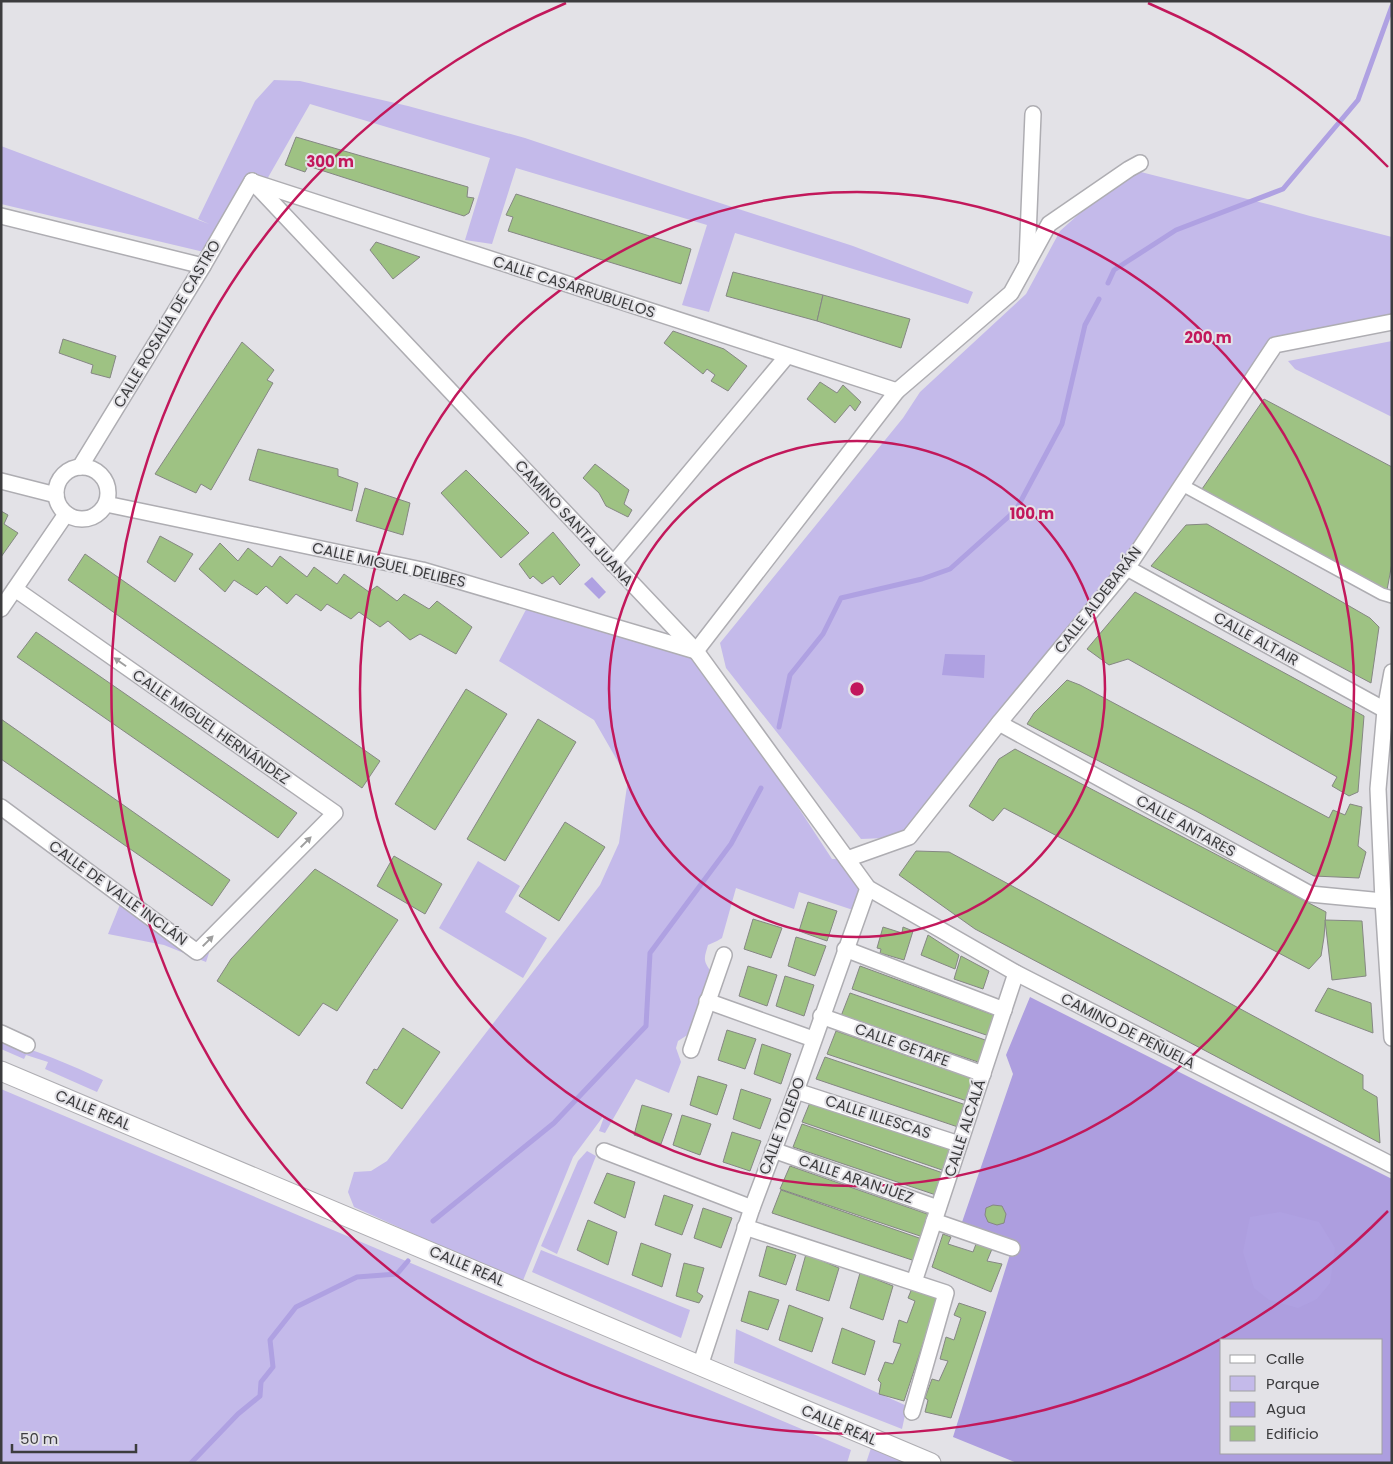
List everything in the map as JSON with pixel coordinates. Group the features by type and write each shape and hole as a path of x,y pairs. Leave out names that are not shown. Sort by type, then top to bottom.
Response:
{"street":[{"path":"1027,265 1033,114"},
{"path":"696,651 897,392 1011,293 1049,224 1128,169 1140,164"},
{"name":"CALLE ROSALÍA DE CASTRO","path":"80,467 252,182"},
{"name":"CALLE CASARRUBUELOS","path":"252,182 897,392"},
{"name":"CAMINO SANTA JUANA","path":"252,182 696,651 868,888"},
{"path":"1,216 203,266"},
{"name":"CALLE ALDEBARÁN","path":"847,859 909,838 999,723 1127,568 1274,345 1392,322"},
{"path":"613,564 787,356"},
{"path":"80,467 91,468 103,476 108,486 106,504 92,518 83,520 66,514 58,504 56,495 59,480 71,469 80,467"},
{"path":"1,481 56,495"},
{"path":"1182,485 1382,594 1392,597"},
{"name":"CALLE MIGUEL DELIBES","path":"106,504 422,570 696,651"},
{"path":"1,609 66,514"},
{"name":"CALLE ALTAIR","path":"1127,568 1385,710"},
{"name":"CALLE MIGUEL HERNÁNDEZ","path":"15,589 335,813 272,876"},
{"path":"1392,672 1385,710 1378,789 1392,1038"},
{"name":"CALLE ANTARES","path":"999,723 1310,894 1383,901"},
{"name":"CALLE DE VALLE INCLÁN","path":"1,807 197,952 272,876"},
{"name":"CALLE TOLEDO","path":"700,1366 745,1227 796,1091 821,1016 868,888"},
{"name":"CAMINO DE PEÑUELA","path":"868,888 1016,974 1392,1165"},
{"path":"846,949 1004,1010"},
{"path":"691,1050 724,955"},
{"name":"CALLE ALCALÁ","path":"914,1282 1016,974"},
{"path":"707,1001 813,1039"},
{"name":"CALLE GETAFE","path":"821,1016 982,1074"},
{"path":"1,1033 27,1044"},
{"name":"CALLE REAL","path":"1,1071 931,1463"},
{"name":"CALLE ILLESCAS","path":"796,1091 959,1144"},
{"name":"CALLE ARANJUEZ","path":"773,1150 936,1214 1012,1248"},
{"path":"604,1151 752,1208"},
{"path":"745,1227 946,1293 912,1412"}],"green space":[{"path":"274,80 300,81 408,106 525,138 853,246 973,292 968,304 735,233 709,312 682,305 707,225 516,168 492,244 465,240 490,158 310,104 266,181 252,182 204,252 1,204 1,146 209,224 198,219 255,101"},
{"path":"1129,169 1392,237 1392,322 1274,345 1127,568 909,837 861,839 726,668 720,643 903,418 920,392 1026,294 1060,231"},
{"path":"1392,341 1392,417 1295,369 1288,361"},
{"path":"530,602 696,651 832,859 847,859 868,888 859,912 799,892 794,909 736,888 722,938 708,945 705,961 710,970 689,1034 678,1041 676,1048 681,1062 669,1093 636,1079 605,1133 599,1131 605,1114 573,1157 522,1283 354,1207 348,1192 354,1172 371,1171 387,1161 600,885 619,843 628,779 594,720 499,661"},
{"path":"478,861 520,886 505,912 547,938 523,978 439,928"},
{"path":"123,897 197,952 209,953 206,962 164,945 108,934"},
{"path":"1,1039 53,1058 103,1080 97,1092 45,1069 48,1062 26,1055 24,1059 1,1049"},
{"path":"1,1089 851,1450 847,1463 1,1463"},
{"path":"587,1151 596,1156 557,1254 541,1246 578,1161"},
{"path":"541,1250 690,1310 681,1338 532,1272"},
{"path":"736,1329 907,1406 902,1429 734,1363"},
{"path":"874,1439 924,1463 866,1463"}],"shaded area":[{"path":"1030,997 1392,1179 1392,1463 1017,1463 953,1437 1012,1248 961,1225 1013,1074 1006,1055"}],"water":[{"path":"592,577 606,592 599,599 584,584"},
{"path":"945,654 985,655 984,678 942,675"},
{"path":"1280,1212 1319,1222 1335,1248 1330,1283 1317,1299 1298,1308 1269,1300 1254,1288 1243,1252 1250,1217"}],"building":[{"path":"296,137 468,187 467,197 474,198 469,213 464,216 308,166 305,172 285,165"},
{"path":"516,194 691,249 681,284 508,231 513,217 506,215"},
{"path":"376,242 420,257 393,279 370,250"},
{"path":"733,272 823,295 817,321 726,296"},
{"path":"823,295 910,319 901,348 817,321"},
{"path":"673,331 724,349 747,366 728,391 711,381 715,375 707,369 703,374 664,343"},
{"path":"63,339 116,356 110,378 91,373 93,365 59,353"},
{"path":"242,342 274,370 267,380 273,383 211,490 201,484 196,493 155,474"},
{"path":"820,382 837,393 843,385 861,402 855,411 850,405 835,423 807,399"},
{"path":"1264,399 1392,467 1392,563 1387,590 1202,489"},
{"path":"258,449 338,469 338,476 358,483 352,511 249,480"},
{"path":"595,464 629,490 624,504 632,510 628,517 606,506 599,493 583,478"},
{"path":"466,470 529,533 501,558 441,493"},
{"path":"365,488 410,503 403,535 356,521"},
{"path":"1,511 8,515 4,524 18,533 1,557"},
{"path":"1207,524 1370,618 1379,627 1371,683 1151,566 1186,525"},
{"path":"553,532 580,565 560,585 553,576 542,584 533,576 530,579 519,564"},
{"path":"160,536 193,554 175,582 147,562"},
{"path":"220,543 238,561 248,548 272,567 280,556 307,577 314,567 337,584 344,574 369,592 377,586 397,601 404,594 429,609 437,601 472,627 456,654 420,634 410,640 388,621 380,627 359,612 351,619 327,604 321,611 296,594 287,604 266,586 257,595 234,580 225,592 199,569"},
{"path":"85,554 380,761 362,788 68,580"},
{"path":"1135,592 1364,716 1358,792 1349,796 1332,786 1337,777 1128,659 1109,665 1087,649"},
{"path":"36,632 297,813 278,838 17,657"},
{"path":"1067,680 1080,685 1329,818 1333,810 1345,815 1350,804 1362,807 1358,846 1366,852 1359,878 1314,876 1196,811 1027,724 1034,713"},
{"path":"466,689 507,714 435,830 395,804"},
{"path":"1,719 230,880 212,906 1,759"},
{"path":"538,719 576,742 505,861 467,839"},
{"path":"1015,749 1326,912 1321,956 1309,969 1004,808 993,821 969,806 999,759"},
{"path":"565,822 605,847 559,921 519,896"},
{"path":"916,851 949,852 1363,1075 1363,1089 1377,1097 1380,1143 975,929 899,875"},
{"path":"394,856 442,884 425,914 377,886"},
{"path":"315,869 398,920 337,1011 323,1003 299,1036 217,981 231,959"},
{"path":"808,902 837,911 827,941 799,931"},
{"path":"753,919 782,928 771,958 744,949"},
{"path":"1325,920 1362,921 1366,976 1332,980"},
{"path":"883,927 902,933 903,927 913,931 904,960 880,953 881,949 877,948"},
{"path":"928,935 959,955 955,969 921,955"},
{"path":"796,937 826,946 815,976 788,966"},
{"path":"961,956 989,971 983,989 954,979"},
{"path":"748,966 777,975 767,1006 739,996"},
{"path":"860,966 999,1017 992,1037 852,989"},
{"path":"785,976 814,985 804,1016 776,1006"},
{"path":"1328,988 1371,1003 1373,1033 1315,1011"},
{"path":"850,993 991,1042 984,1064 841,1016"},
{"path":"403,1028 440,1052 402,1109 366,1083 374,1069 377,1070"},
{"path":"727,1030 756,1039 745,1069 718,1060"},
{"path":"836,1031 977,1080 970,1102 827,1054"},
{"path":"762,1044 791,1054 781,1084 754,1074"},
{"path":"825,1057 966,1105 958,1127 816,1079"},
{"path":"698,1076 727,1085 717,1115 690,1105"},
{"path":"741,1089 771,1099 760,1129 733,1119"},
{"path":"811,1100 952,1149 945,1171 802,1122"},
{"path":"642,1105 672,1114 661,1144 634,1135"},
{"path":"682,1115 711,1124 700,1155 673,1145"},
{"path":"802,1124 943,1173 936,1195 793,1147"},
{"path":"732,1132 761,1141 750,1171 723,1162"},
{"path":"790,1166 930,1215 923,1237 780,1189"},
{"path":"607,1173 635,1182 625,1218 594,1203"},
{"path":"781,1190 922,1239 915,1261 772,1213"},
{"path":"664,1195 693,1205 682,1235 655,1225"},
{"path":"993,1205 1002,1206 1006,1214 1004,1223 997,1225 988,1222 985,1215 986,1208"},
{"path":"703,1208 732,1218 721,1248 694,1238"},
{"path":"588,1220 617,1232 608,1265 577,1250"},
{"path":"943,1234 951,1237 948,1244 973,1252 976,1244 992,1249 987,1261 1002,1264 991,1292 932,1267"},
{"path":"641,1243 671,1254 662,1287 632,1275"},
{"path":"767,1246 796,1255 786,1285 759,1276"},
{"path":"806,1254 839,1268 829,1301 796,1290"},
{"path":"684,1263 704,1268 697,1292 703,1296 699,1303 676,1296"},
{"path":"860,1273 893,1286 883,1320 850,1308"},
{"path":"913,1286 939,1295 904,1401 879,1394 881,1383 878,1380 885,1362 893,1364 901,1344 893,1342 899,1320 907,1323 915,1301 908,1298"},
{"path":"749,1291 779,1300 768,1330 741,1321"},
{"path":"959,1303 986,1312 951,1418 925,1412 928,1400 925,1398 932,1379 939,1381 948,1361 940,1359 946,1337 954,1340 961,1318 954,1315"},
{"path":"789,1305 823,1318 812,1352 779,1340"},
{"path":"842,1328 875,1341 865,1375 832,1363"}],"waterway":[{"path":"1108,283 1114,270 1176,230 1283,189 1358,100 1392,6"},
{"path":"779,727 790,675 823,634 841,598 922,579 950,569 1016,510 1062,424 1085,325 1099,299"},
{"path":"433,1221 554,1123 646,1026 650,953 731,844 761,788"},
{"path":"191,1463 238,1414 260,1396 261,1382 273,1367 270,1340 296,1307 357,1277 397,1274 408,1261"}]}
